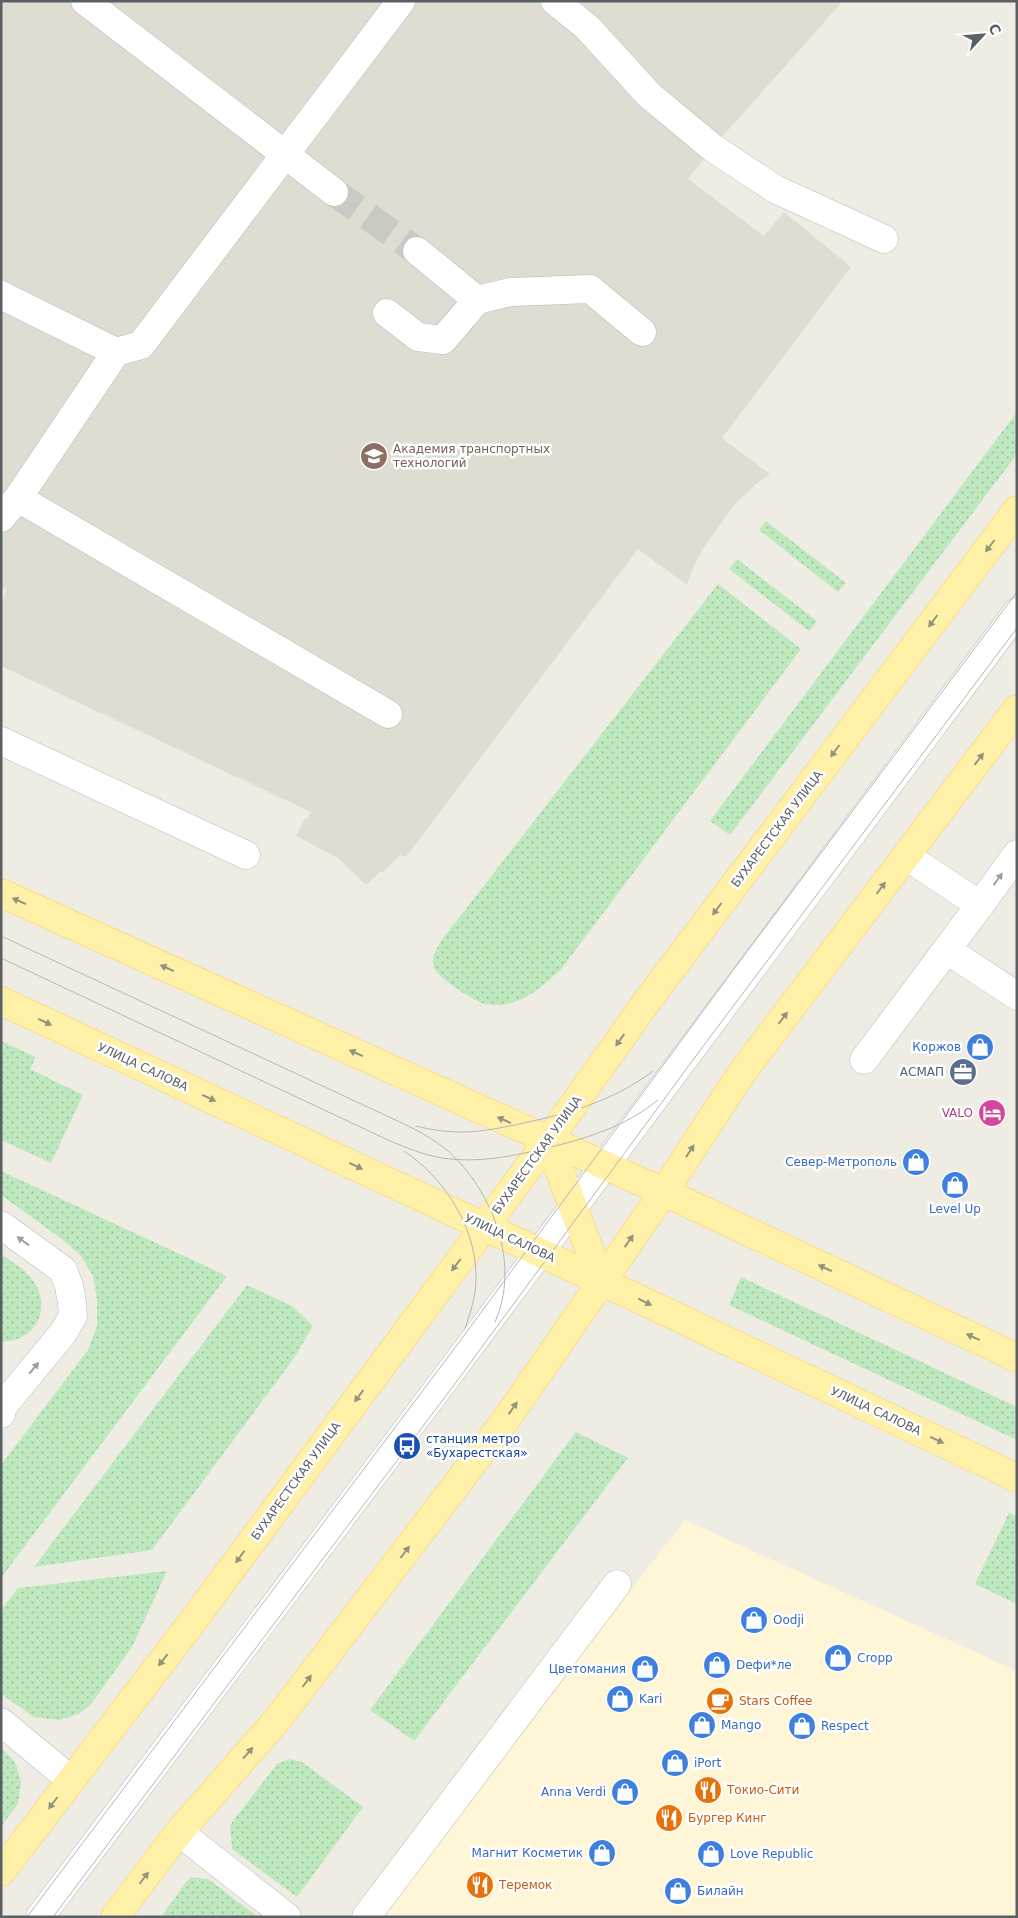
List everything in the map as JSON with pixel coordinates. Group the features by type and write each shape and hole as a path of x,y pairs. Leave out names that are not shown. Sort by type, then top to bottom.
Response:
{"main road":[{"name":"БУХАРЕСТСКАЯ УЛИЦА","path":"1,1872 193,1621 485,1226 648,1000 1017,510"},
{"path":"115,1917 179,1832 277,1720 505,1421 601,1280 664,1192 741,1074 1017,709"},
{"path":"1,893 664,1192 1017,1358"},
{"name":"УЛИЦА САЛОВА","path":"1,1001 601,1280 1017,1478"},
{"path":"548,1140 601,1280"}],"lane":[{"path":"86,1 334,192"},
{"path":"388,714 10,508 116,352 141,345 401,1"},
{"path":"555,1 588,28 649,95 713,148 775,189 884,238"},
{"path":"417,252 477,300"},
{"path":"387,314 418,337 443,340 477,300 511,292 590,289 642,332"},
{"path":"1,294 116,352"},
{"path":"40,1917 1017,612"},
{"path":"1,741 246,855"},
{"path":"864,1060 1017,854"},
{"path":"906,856 980,905"},
{"path":"947,950 1017,996"},
{"path":"1,1225 63,1270 69,1286 72,1303 72,1316 63,1333 2,1408"},
{"path":"366,1917 616,1584"},
{"path":"1,1722 71,1780"},
{"path":"179,1832 287,1917"}],"shaded area":[{"name":"Академия транспортных технологий","path":"1,1 843,1 713,147 688,179 764,236 784,212 851,267 722,438 770,474 734,505 702,550 687,585 638,549 406,857 400,855 366,885 338,858 296,836 305,818 308,819 311,812 1,666 1,603 7,590 1,587"},
{"path":"685,1520 1017,1671 1017,1917 375,1917"}],"green space":[{"path":"1017,412 1017,454 730,835 710,821"},
{"path":"766,521 846,583 838,592 759,530"},
{"path":"737,559 817,621 809,631 729,569"},
{"path":"718,584 801,649 562,968 534,992 510,1003 501,1005 486,1004 463,993 443,978 435,969 433,958 441,941"},
{"path":"1,1041 36,1057 30,1069 83,1095 51,1163 1,1140"},
{"path":"1,1171 227,1276 1,1578 1,1465 88,1350 97,1326 97,1300 93,1276 81,1256 63,1240 1,1195"},
{"path":"1,1254 26,1273 35,1284 40,1293 41,1311 34,1328 17,1339 1,1342"},
{"path":"741,1277 1017,1407 1017,1440 729,1305"},
{"path":"247,1285 292,1306 313,1326 294,1358 152,1550 34,1567"},
{"path":"576,1432 628,1458 414,1741 370,1710"},
{"path":"1009,1513 1017,1516 1017,1604 975,1584"},
{"path":"167,1571 132,1647 91,1704 79,1714 59,1720 34,1717 1,1694 1,1610 18,1588"},
{"path":"1,1747 15,1762 21,1782 18,1804 1,1826"},
{"path":"289,1759 302,1762 363,1807 297,1897 232,1849 230,1825 277,1764"},
{"path":"190,1877 208,1879 258,1917 161,1917"}],"tunnel":[{"path":"334,192 417,251"}],"tram line":[{"path":"27,1917 457,1345 737,965 1017,592"},
{"path":"53,1917 454,1385 704,1045 1017,628"},
{"path":"1,936 402,1123 443,1147 464,1167 478,1187 490,1208 498,1230 503,1253 505,1277 502,1300 495,1322"},
{"path":"1,958 388,1140 435,1157 468,1160 493,1158 559,1145 618,1125 658,1100"},
{"path":"416,1126 433,1130 469,1132 537,1120 572,1111 606,1098 622,1091 653,1071"},
{"path":"404,1151 431,1174 443,1188 463,1219 469,1236 474,1254 476,1286 474,1300 465,1328"}],"place":[{"name":"Академия транспортных технологий","path":"374,456"},
{"name":"Коржов","path":"980,1047"},
{"name":"АСМАП","path":"963,1072"},
{"name":"VALO","path":"992,1113"},
{"name":"Север-Метрополь","path":"916,1162"},
{"name":"Level Up","path":"955,1185"},
{"name":"станция метро «Бухарестская»","path":"407,1446"},
{"name":"Oodji","path":"754,1620"},
{"name":"Cropp","path":"838,1658"},
{"name":"Dефи*ле","path":"717,1665"},
{"name":"Цветомания","path":"645,1669"},
{"name":"Kari","path":"620,1699"},
{"name":"Stars Coffee","path":"720,1701"},
{"name":"Mango","path":"702,1725"},
{"name":"Respect","path":"802,1726"},
{"name":"iPort","path":"675,1763"},
{"name":"Токио-Сити","path":"708,1790"},
{"name":"Anna Verdi","path":"625,1792"},
{"name":"Бургер Кинг","path":"669,1818"},
{"name":"Магнит Косметик","path":"602,1853"},
{"name":"Love Republic","path":"711,1854"},
{"name":"Теремок","path":"480,1885"},
{"name":"Билайн","path":"678,1891"}]}
